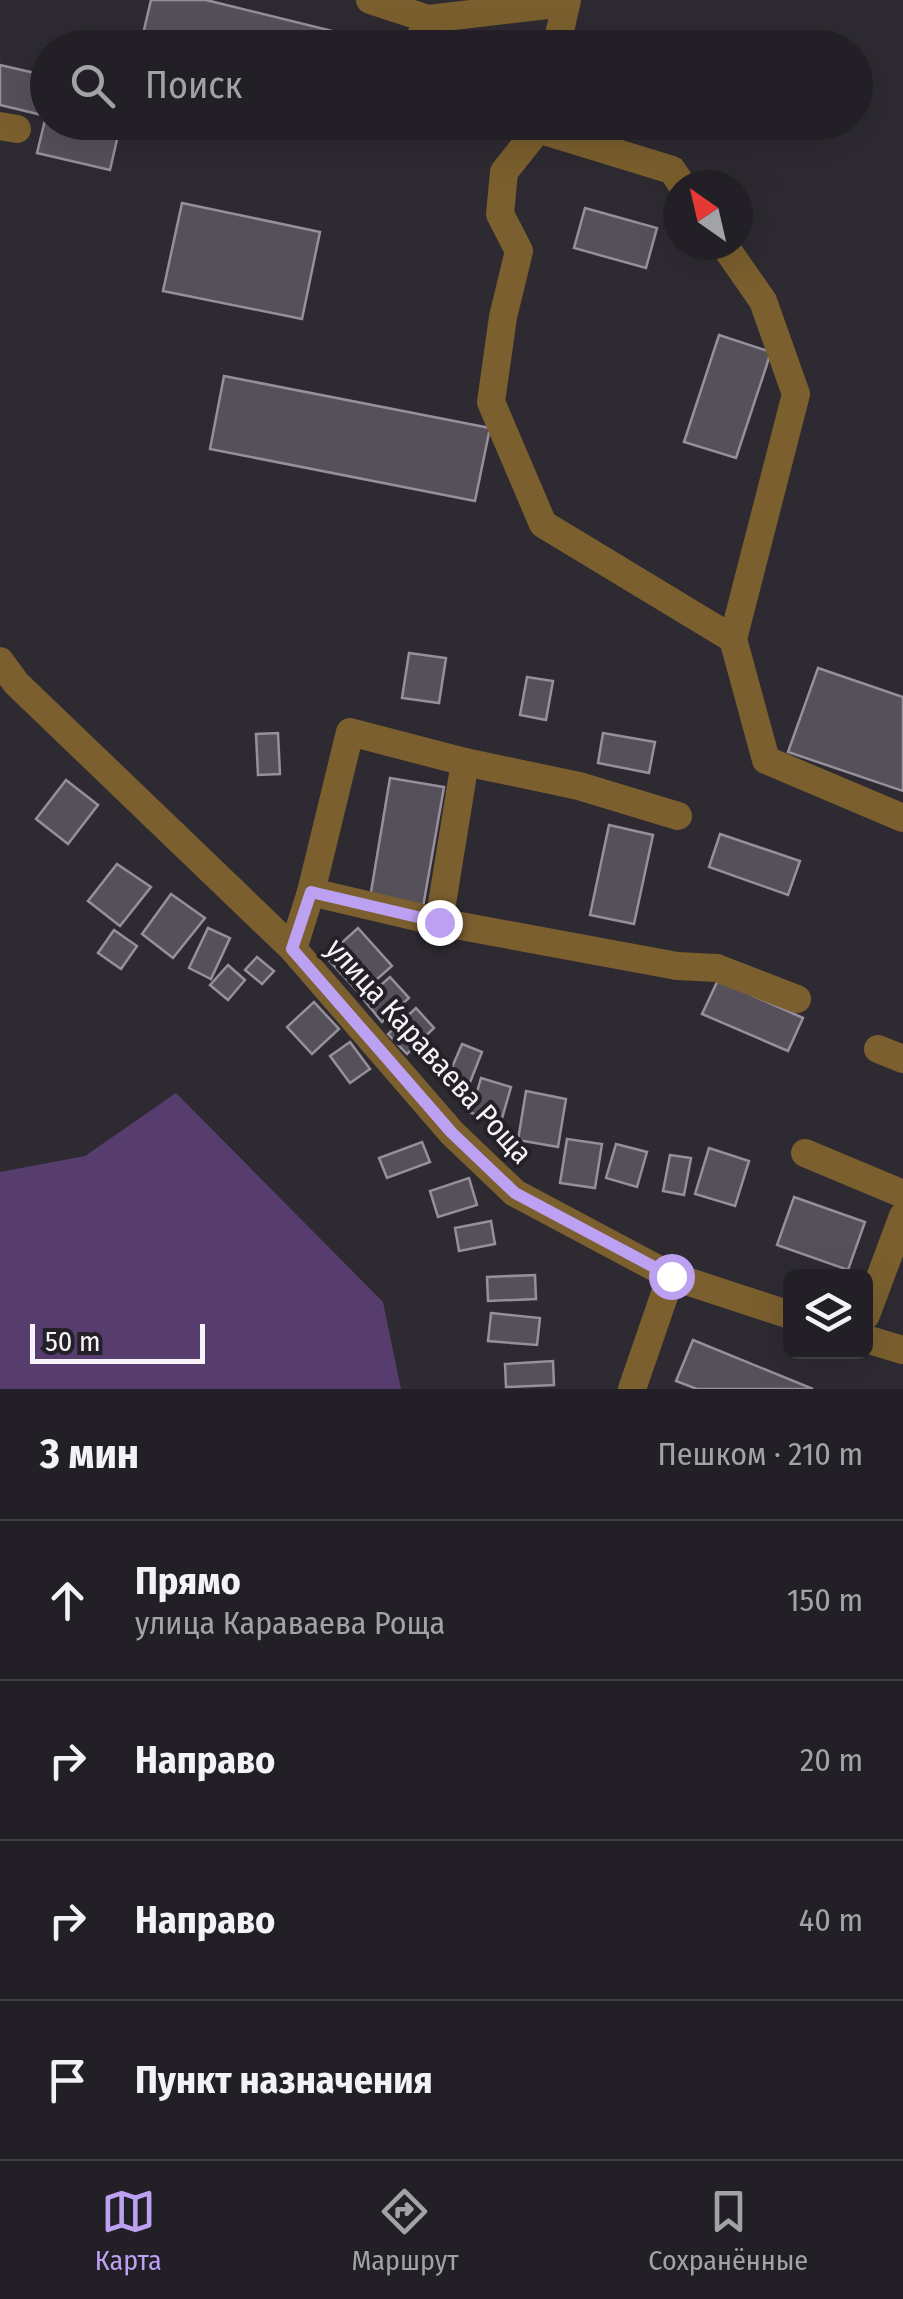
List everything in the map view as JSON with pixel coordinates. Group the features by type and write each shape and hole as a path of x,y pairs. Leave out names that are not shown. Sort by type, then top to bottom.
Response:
{"street":[{"path":"370,0 428,20 566,1 560,30"},
{"path":"424,30 428,20"},
{"path":"528,140 504,172 500,214 518,251 491,402 543,524 733,639"},
{"path":"581,140 672,170"},
{"path":"734,260 763,301 796,394 733,639 766,760 903,818"},
{"name":"улица Караваева Роща","path":"0,661 16,683 292,949 452,1133 515,1193 671,1276 783,1313"},
{"path":"292,949 311,892 350,732 579,786 678,816"},
{"path":"439,922 465,762"},
{"path":"311,892 439,922 677,966 717,968 797,999"},
{"path":"805,1153 903,1194"},
{"path":"873,1297 903,1216"},
{"path":"632,1389 671,1276"},
{"path":"873,1342 903,1350"}],"shaded area":[{"path":"176,1093 383,1302 401,1389 0,1389 0,1172 85,1156"}],"building":[{"path":"151,0 206,0 328,30 144,30"},
{"path":"0,65 30,72 30,112 0,105"},
{"path":"40,140 117,140 110,170 37,153"},
{"path":"182,203 320,232 302,319 163,291"},
{"path":"585,208 657,228 646,268 574,248"},
{"path":"719,335 771,352 736,458 684,442"},
{"path":"224,376 490,428 475,501 210,449"},
{"path":"409,653 446,658 439,703 402,698"},
{"path":"818,668 903,697 903,791 788,752"},
{"path":"527,677 553,681 546,720 520,715"},
{"path":"278,733 280,774 258,775 256,734"},
{"path":"603,733 655,742 649,773 598,763"},
{"path":"390,778 444,787 423,907 370,898"},
{"path":"66,780 98,805 68,844 36,819"},
{"path":"609,825 653,835 634,924 590,915"},
{"path":"720,834 800,861 788,895 709,867"},
{"path":"117,864 151,887 120,926 88,901"},
{"path":"171,894 205,918 173,958 142,934"},
{"path":"208,928 230,938 211,979 189,968"},
{"path":"358,928 392,966 360,994 326,957"},
{"path":"114,930 137,946 121,969 98,953"},
{"path":"257,957 274,971 262,984 245,970"},
{"path":"228,965 245,980 228,1000 210,985"},
{"path":"390,977 409,998 382,1022 364,1000"},
{"path":"718,980 803,1018 788,1051 702,1014"},
{"path":"314,1002 339,1029 312,1054 287,1027"},
{"path":"416,1008 434,1028 407,1054 388,1034"},
{"path":"350,1042 370,1069 350,1083 330,1056"},
{"path":"462,1044 482,1052 465,1095 444,1086"},
{"path":"481,1078 511,1087 501,1122 471,1113"},
{"path":"526,1091 566,1099 558,1147 518,1140"},
{"path":"567,1139 602,1144 595,1188 560,1183"},
{"path":"422,1142 430,1162 387,1178 379,1158"},
{"path":"616,1144 647,1152 637,1187 606,1178"},
{"path":"709,1148 749,1161 735,1206 695,1194"},
{"path":"670,1155 691,1158 684,1195 663,1191"},
{"path":"469,1178 477,1205 438,1217 430,1191"},
{"path":"794,1197 865,1222 848,1269 777,1245"},
{"path":"491,1221 495,1244 459,1251 455,1228"},
{"path":"535,1275 536,1299 488,1301 487,1277"},
{"path":"491,1313 540,1318 537,1345 488,1341"},
{"path":"693,1340 813,1389 697,1389 676,1381"},
{"path":"553,1361 554,1385 506,1387 505,1364"}],"route":[{"path":"439,922 311,892 292,949 452,1133 515,1193 671,1276"}]}
